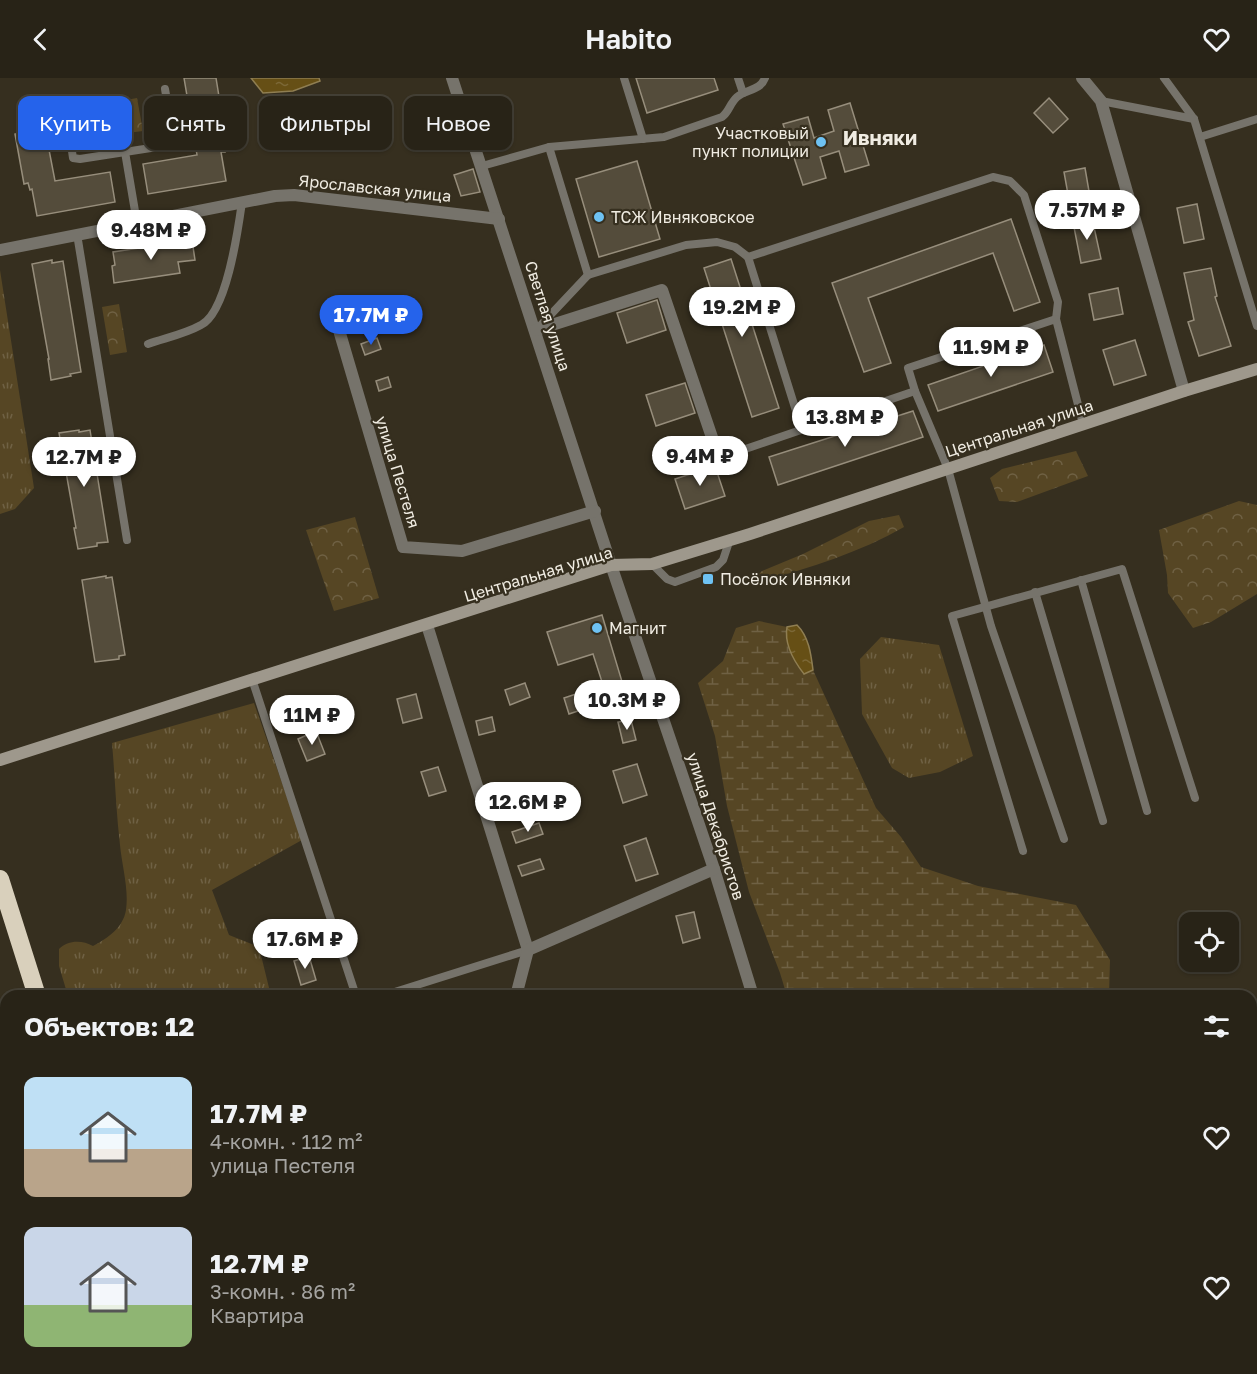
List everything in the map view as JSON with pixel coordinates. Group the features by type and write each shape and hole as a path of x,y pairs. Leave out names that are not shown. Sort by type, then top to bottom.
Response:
{"highway":[{"path":"0,879 35,990"}],"street":[{"name":"Светлая улица","path":"452,78 611,565"},
{"path":"1082,78 1101,101 1184,391"},
{"name":"Ярославская улица","path":"0,250 274,196 304,195 499,219"},
{"path":"536,330 662,290 719,458"},
{"name":"улица Пестеля","path":"336,320 403,548 462,551 595,511"},
{"name":"Центральная улица","path":"0,760 611,565 652,564 730,540 1257,369"},
{"name":"улица Декабристов","path":"611,565 714,869 751,990"},
{"path":"427,625 528,950 518,990"},
{"path":"528,950 714,869"}],"lane":[{"path":"624,78 643,139"},
{"path":"738,78 743,93"},
{"path":"482,166 549,147 664,136 722,117 727,113 735,98 759,87 765,78"},
{"path":"1164,78 1194,119 1257,326"},
{"path":"72,150 73,158 80,159 170,145 174,142 165,89"},
{"path":"1101,101 1194,119"},
{"path":"1200,137 1257,119"},
{"path":"549,147 588,275"},
{"path":"125,152 137,223"},
{"path":"748,257 993,177 1010,181 1024,195 1058,302 1056,319 1083,424"},
{"path":"148,344 203,325 215,312 236,244 242,202"},
{"path":"77,234 127,540"},
{"path":"536,330 588,275 686,245 717,242 735,247 748,257 802,430"},
{"path":"1056,319 908,368 915,391 948,469 985,606 1064,839"},
{"path":"719,458 915,391"},
{"path":"652,564 667,579 675,582 716,567 723,560 730,540"},
{"path":"1023,851 952,616 1122,569 1195,798"},
{"path":"1081,580 1147,811"},
{"path":"1035,592 1103,821"},
{"path":"252,679 354,990"},
{"path":"401,990 528,950"}],"green space":[{"path":"137,98 143,131 132,132 132,99"},
{"path":"0,270 34,488 15,509 0,514"},
{"path":"119,304 127,352 110,355 102,307"},
{"path":"1076,451 1088,476 1017,502 999,501 990,478 1002,469"},
{"path":"1239,501 1257,505 1257,594 1211,622 1193,628 1168,593 1159,530"},
{"path":"899,515 904,527 886,537 810,567 751,584 752,580 762,571 803,554 869,521"},
{"path":"355,517 379,598 334,611 306,530"},
{"path":"759,621 787,627 786,638 803,674 813,670 876,808 901,837 921,867 978,886 1076,905 1110,960 1109,990 785,990 749,892 727,806 715,736 698,683 723,661 736,628"},
{"path":"881,637 939,645 973,756 940,772 909,778 892,768 862,714 860,659"},
{"path":"254,703 302,840 212,890 229,935 259,947 270,990 66,990 59,966 59,949 71,943 80,942 93,946 99,943 118,927 126,910 126,886 112,743"}],"water":[{"path":"251,78 319,78 320,81 293,91 263,93"},
{"path":"797,625 807,640 813,670 804,674 788,646 786,633 787,627"}],"building":[{"path":"184,78 216,78 219,96 187,96"},
{"path":"636,78 714,78 718,90 647,113"},
{"path":"1049,98 1068,119 1053,133 1034,113"},
{"path":"850,103 869,165 845,172 839,151 820,157 826,178 803,185 783,124 808,117 814,138 834,131 828,110"},
{"path":"15,134 18,134 18,150 49,150 55,181 110,172 115,202 37,216 32,189 30,190 28,183 24,184"},
{"path":"196,150 225,150 225,152 221,152 226,181 148,194 143,164 197,155"},
{"path":"637,161 660,239 599,257 576,179"},
{"path":"1085,168 1090,197 1069,200 1064,172"},
{"path":"473,169 480,192 461,196 454,175"},
{"path":"1197,204 1204,239 1184,243 1177,208"},
{"path":"1092,218 1101,259 1081,263 1073,222"},
{"path":"1011,219 1040,302 1014,311 993,253 868,298 891,363 864,372 832,283"},
{"path":"192,240 195,260 178,262 180,273 114,283 113,252"},
{"path":"731,259 779,408 752,417 704,268"},
{"path":"52,260 52,263 63,261 81,372 51,380 32,264"},
{"path":"1211,268 1217,296 1215,297 1231,346 1199,356 1188,322 1194,320 1184,273"},
{"path":"1118,288 1123,314 1094,320 1089,294"},
{"path":"657,300 666,330 627,343 617,313"},
{"path":"377,338 381,349 365,355 361,344"},
{"path":"1135,340 1146,375 1114,385 1103,350"},
{"path":"1044,345 1053,372 938,411 928,385"},
{"path":"388,377 391,387 379,391 376,381"},
{"path":"685,383 695,413 656,426 646,395"},
{"path":"913,411 923,437 778,485 769,457"},
{"path":"79,430 79,432 90,430 108,542 78,549 59,433"},
{"path":"715,466 725,496 685,509 675,479"},
{"path":"106,576 106,578 112,577 125,655 119,656 119,659 95,662 82,580"},
{"path":"602,615 626,695 569,714 564,698 603,685 593,654 558,665 547,632"},
{"path":"525,683 530,697 510,705 505,690"},
{"path":"416,694 422,718 403,723 397,699"},
{"path":"492,717 495,731 479,735 476,721"},
{"path":"631,720 636,740 623,743 618,722"},
{"path":"316,731 325,754 307,761 298,739"},
{"path":"637,764 647,795 623,803 613,771"},
{"path":"438,767 446,791 429,796 421,772"},
{"path":"527,783 532,800 505,807 501,790"},
{"path":"539,823 543,834 516,843 512,832"},
{"path":"646,838 658,874 636,881 624,846"},
{"path":"540,859 544,869 522,876 518,866"},
{"path":"694,912 700,938 683,943 676,916"},
{"path":"309,956 316,980 301,985 294,961"}],"place":[{"name":"Участковый пункт полиции","path":"821,142"},
{"name":"ТСЖ Ивняковское","path":"599,217"},
{"name":"Посёлок Ивняки","path":"708,579"},
{"name":"Магнит","path":"597,628"}],"district":[{"name":"Ивняки","path":"880,138"}]}
